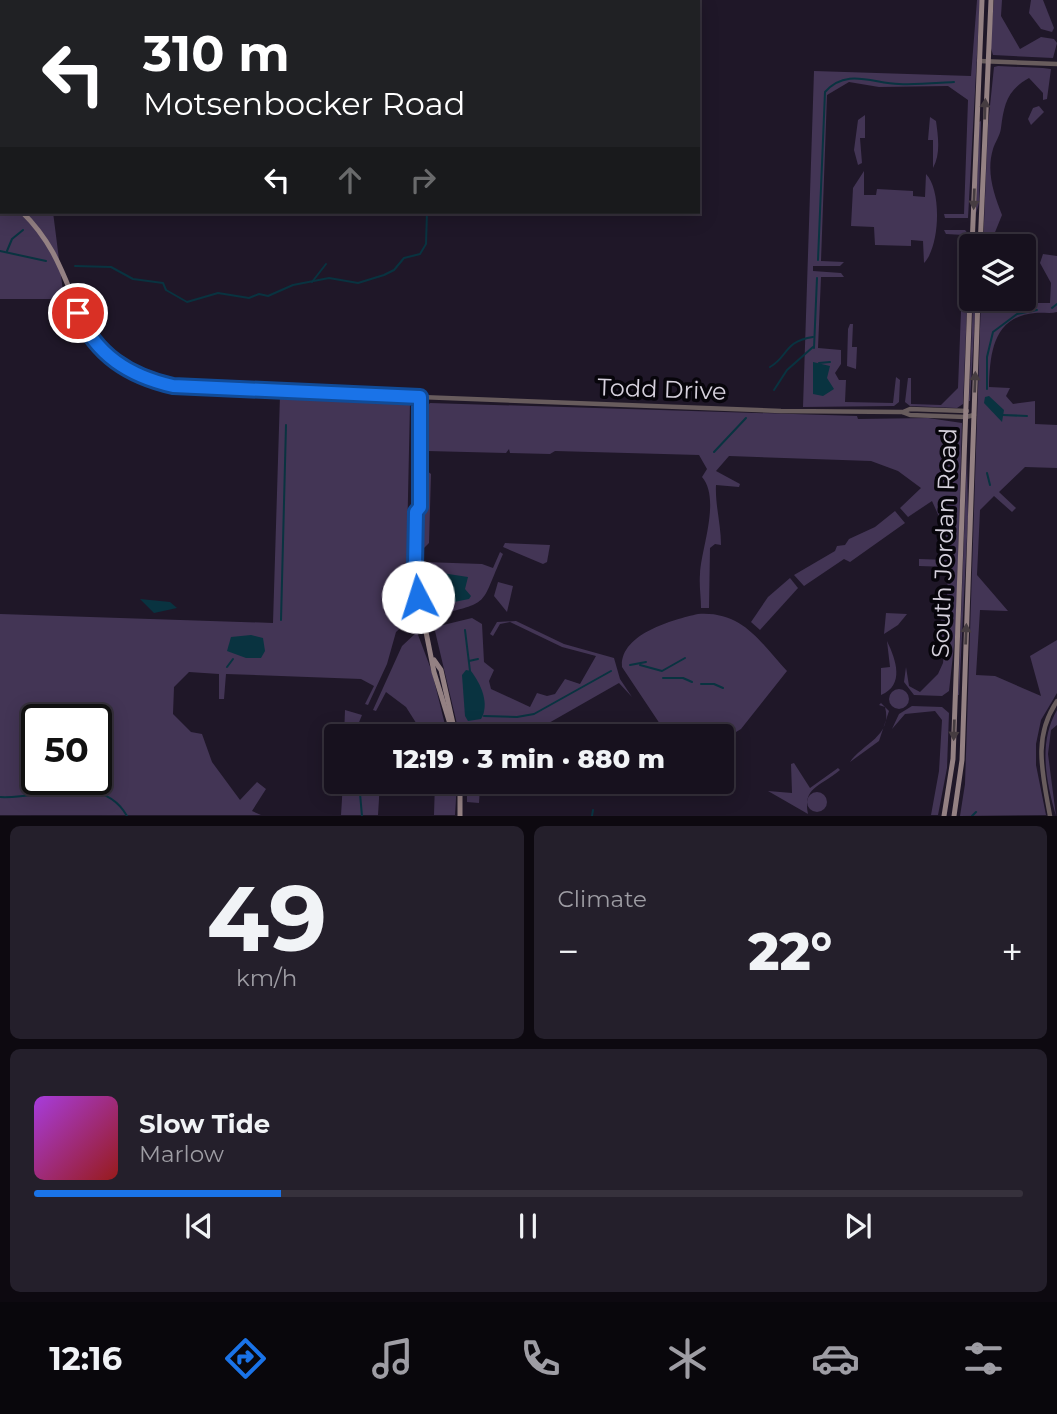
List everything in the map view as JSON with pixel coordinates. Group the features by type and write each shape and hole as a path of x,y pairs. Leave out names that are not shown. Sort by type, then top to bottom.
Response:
{"main road":[{"path":"972,234 982,0"},
{"path":"980,234 992,0"},
{"path":"24,214 54,251 88,333 109,358 136,375 173,386 420,397 420,507 416,512 416,582 434,660 441,670 452,724"},
{"name":"South Jordan Road","path":"944,816 953,759 970,311"},
{"name":"South Jordan Road","path":"954,816 962,760 978,311"},
{"path":"460,794 460,816"}],"street":[{"path":"978,61 1057,64"},
{"name":"Todd Drive","path":"420,397 974,415"},
{"path":"1051,816 1040,750 1043,729 1057,701"}],"shaded area":[{"path":"977,0 980,0 968,218 945,218 944,214 964,214 968,100 948,86 879,87 849,82 827,95 821,261 844,262 840,266 813,266 813,271 841,273 844,277 821,277 818,348 841,350 841,364 835,373 839,380 846,380 845,402 893,403 896,377 900,380 899,402 894,406 803,407 814,71 971,76"},
{"path":"994,0 1002,0 1001,16 1020,49 1041,37 1054,39 1057,43 1053,58 993,55 990,45"},
{"path":"1031,0 1043,0 1054,28 1052,32 1041,29 1029,13"},
{"path":"994,67 1051,69 1047,99 1043,100 1043,93 1029,78 1011,93 1005,105 990,166 1002,215 994,234 984,234 988,125"},
{"path":"1039,106 1044,112 1031,125 1028,119 1033,108"},
{"path":"865,115 865,138 860,138 862,163 858,165 854,150 858,120"},
{"path":"930,117 936,121 938,139 933,168 933,140 928,140"},
{"path":"981,121 979,203 976,213 979,122"},
{"path":"864,171 864,195 876,195 877,189 913,191 913,196 925,197 926,174 935,192 937,218 933,245 924,263 923,241 911,240 911,246 875,245 874,227 851,226 853,188"},
{"path":"0,214 53,214 64,299 0,299"},
{"path":"944,230 965,230 968,234 959,235 946,234"},
{"path":"1043,254 1057,256 1057,312 1021,316 1002,329 993,350 989,387 1010,388 1006,396 1013,404 1035,401 1035,424 1057,425 1057,468 1025,467 999,492 1016,508 1012,512 994,496 980,510 977,575 1008,611 980,610 976,675 995,676 1041,696 1030,656 1057,640 1057,693 1041,720 1036,744 1036,765 1046,815 960,816 965,784 981,311 1036,311 1036,303 1050,303 1051,283 1040,263"},
{"path":"961,311 967,311 963,404 957,408 910,406 905,402 908,378 911,378 911,404 941,405 958,388"},
{"path":"973,311 975,311 970,401"},
{"path":"850,324 853,324 852,347 857,347 856,369 847,366"},
{"path":"280,395 384,398 410,403 407,544 416,614 396,632 387,664 368,705 365,704 374,686 361,679 226,674 224,699 219,699 219,674 189,672 174,687 173,714 191,732 202,734 212,762 240,800 257,782 266,789 252,811 261,815 0,815 0,614 273,623"},
{"path":"430,403 857,416 858,419 928,418 962,423 956,628 949,691 942,696 914,695 904,682 906,667 909,686 920,692 938,674 943,663 944,651 937,631 947,602 948,567 919,566 919,559 949,560 945,530 932,501 908,517 900,508 921,488 898,471 871,461 729,456 716,471 740,484 739,487 716,485 721,545 715,544 710,548 709,608 701,608 700,574 710,498 702,477 707,469 699,455 555,451 550,454 510,453 509,449 506,453 427,451 426,470 431,474 429,543 424,548 424,562 482,564 493,568 500,552 503,554 481,600 466,608 434,616 429,614 420,572 425,409"},
{"path":"967,456 968,517 958,695"},
{"path":"895,511 905,523 850,562 844,559 804,586 794,575 835,551 837,546 845,545 849,539 875,527"},
{"path":"505,543 550,545 547,562 543,564 503,547"},
{"path":"790,578 798,588 760,630 751,622 768,597"},
{"path":"498,582 513,586 507,612 494,596"},
{"path":"886,613 907,614 898,625 884,634"},
{"path":"698,614 714,614 739,623 759,639 787,671 741,729 734,733 734,724 660,724 622,667 624,655 638,637 675,620"},
{"path":"472,618 482,624 484,662 494,670 489,681 491,689 530,707 537,693 547,696 555,694 565,679 580,684 596,656 562,647 510,622 500,624 493,636 490,634 497,622 516,621 564,644 614,658 620,679 632,697 619,683 547,724 457,724 435,631 439,626"},
{"path":"417,632 432,672 445,724 417,724 406,707 386,692 376,711 373,710 402,646"},
{"path":"887,641 895,664 896,679 889,691 881,695 881,668 890,667"},
{"path":"899,689 906,692 909,699 906,706 899,709 892,706 889,699 892,692"},
{"path":"912,706 942,707 949,713 947,768 938,815 931,815 939,771 942,720 935,711 905,714 892,729 899,714"},
{"path":"345,710 362,715 358,724 344,724"},
{"path":"1057,710 1057,725 1051,730 1048,754 1056,816 1047,776 1046,749 1047,736"},
{"path":"884,727 879,741 850,762 875,739"},
{"path":"794,763 810,788 838,768 840,770 810,793 808,814 768,791 792,793 791,764"},
{"path":"817,792 824,795 827,802 824,809 817,812 810,809 807,802 810,795"},
{"path":"342,794 379,794 378,815 341,815"},
{"path":"435,794 456,794 455,815 434,815"},
{"path":"467,794 480,794 479,803 467,802"}],"water":[{"path":"813,362 830,366 827,378 834,389 823,396 813,394"},
{"path":"989,396 1004,410 1002,422 984,403 985,397"},
{"path":"435,572 468,577 465,589 471,596 469,599 449,603 438,599 431,576"},
{"path":"140,599 170,602 177,608 154,613"},
{"path":"251,635 263,638 265,651 261,658 246,658 227,651 231,637"},
{"path":"466,670 475,676 483,694 485,707 481,719 468,721 465,716 462,675"}],"waterway":[{"path":"818,260 825,92 842,80 851,79 906,84 954,82"},
{"path":"75,266 111,267 133,279 163,283 166,290 187,302 218,293 249,298 259,294 268,296 293,285 329,278 358,283 384,275 394,270 404,258 420,254 426,244 427,214"},
{"path":"7,251 12,239 23,230"},
{"path":"0,251 46,261"},
{"path":"312,282 326,264"},
{"path":"814,348 817,278"},
{"path":"1052,308 1057,304"},
{"path":"987,389 987,357 993,332 1017,314 1037,310"},
{"path":"770,367 791,346 813,337"},
{"path":"774,390 787,370 813,347"},
{"path":"819,363 830,362"},
{"path":"1003,415 1027,416"},
{"path":"714,452 746,418"},
{"path":"281,620 286,425"},
{"path":"987,473 990,485"},
{"path":"465,630 470,671"},
{"path":"640,665 662,671 685,658"},
{"path":"227,667 233,659"},
{"path":"469,661 478,659"},
{"path":"630,665 646,662"},
{"path":"484,716 517,717 534,714 611,671"},
{"path":"663,678 683,678 692,682"},
{"path":"701,684 714,684 723,688"},
{"path":"0,797 70,790 86,791 102,794 116,802 127,816"},
{"path":"360,794 362,816"},
{"path":"592,816 593,810"},
{"path":"972,816 976,812"}],"route":[{"path":"78,313 88,333 109,358 136,375 173,386 420,397 419,437 422,443 420,507 416,512 415,567 418,597"}]}
